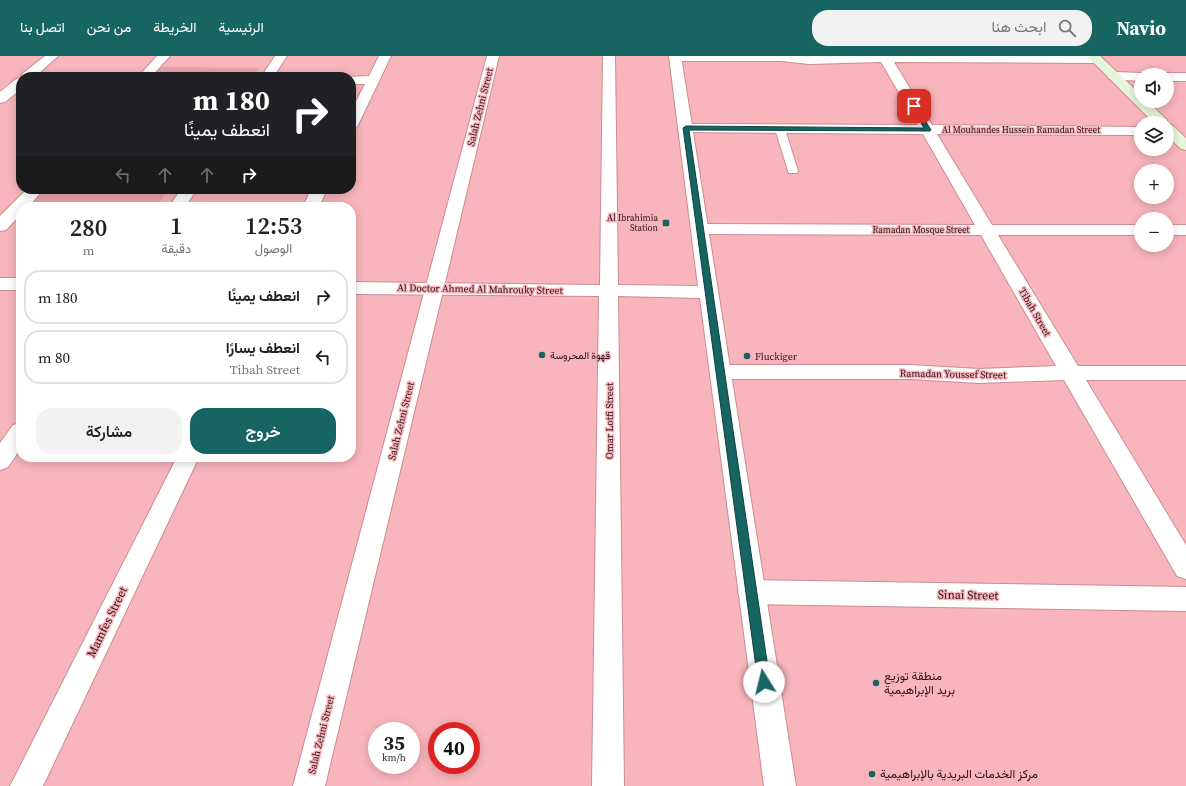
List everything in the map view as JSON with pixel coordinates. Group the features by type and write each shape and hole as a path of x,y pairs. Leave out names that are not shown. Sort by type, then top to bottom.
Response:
{"main road":[{"path":"1094,58 1155,116"},
{"path":"1174,135 1186,146"}],"street":[{"path":"33,72 52,56"},
{"path":"149,72 164,56"},
{"path":"271,72 282,56"},
{"path":"356,115 385,56"},
{"name":"Salah Zehni Street","path":"309,786 493,56"},
{"name":"Omar Lotfi Street","path":"608,786 609,56"},
{"path":"780,786 750,592 675,56 808,58 1094,58"},
{"name":"Tibah Street","path":"885,57 1184,562"},
{"path":"1114,76 1134,76"},
{"path":"1174,77 1186,77"},
{"path":"356,80 373,80"},
{"path":"0,99 16,86"},
{"name":"Al Mouhandes Hussein Ramadan Street","path":"686,128 1134,131"},
{"path":"23,202 31,194"},
{"path":"0,226 16,210"},
{"name":"Ramadan Mosque Street","path":"700,229 1134,230"},
{"path":"1174,230 1186,230"},
{"path":"0,284 16,284"},
{"name":"Al Doctor Ahmed Al Mahrouky Street","path":"356,288 709,292"},
{"name":"Ramadan Youssef Street","path":"720,372 911,372 979,376 1071,373 1186,373"},
{"path":"0,461 16,438"},
{"name":"Mamfes Street","path":"26,786 186,462"},
{"name":"Sinai Street","path":"750,592 1186,599"}],"lane":[{"path":"780,129 793,171"}],"shaded area":[{"path":"161,67 259,68 256,72 156,72"},
{"path":"40,194 165,194 160,202 33,202"}],"place":[{"name":"Al Ibrahimia Station","path":"666,223"},
{"name":"قهوة المحروسة","path":"542,355"},
{"name":"Fluckiger","path":"747,356"},
{"name":"منطقة توزيع بريد الإبراهيمية","path":"876,683"},
{"name":"مركز الخدمات البريدية بالإبراهيمية","path":"872,774"}],"route":[{"path":"764,682 750,592 686,128 928,130 914,106"}]}
